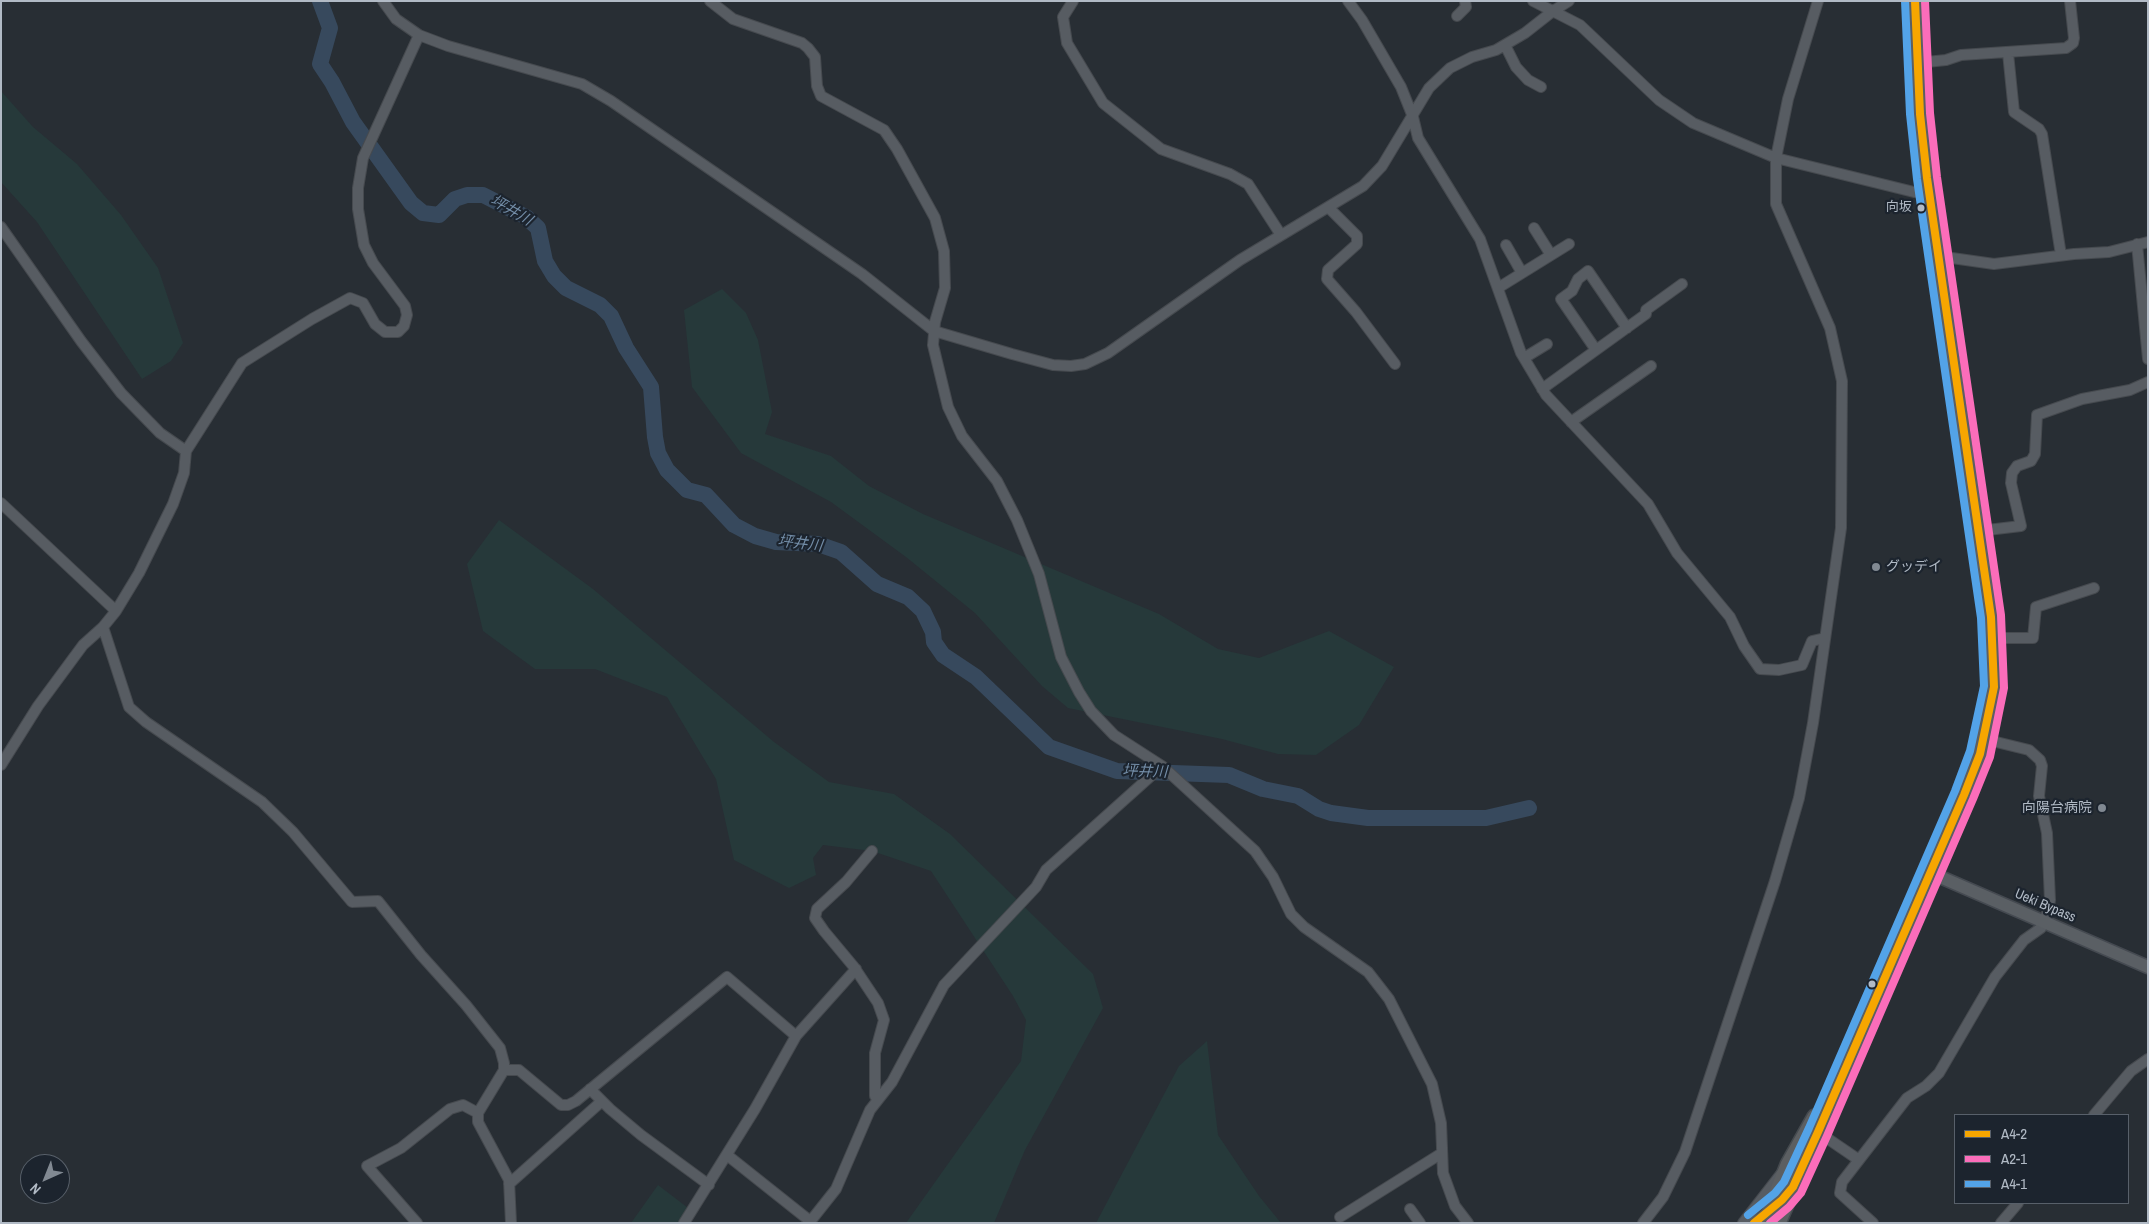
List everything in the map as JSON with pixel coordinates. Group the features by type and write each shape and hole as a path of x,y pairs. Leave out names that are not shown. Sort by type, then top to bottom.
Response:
{"highway":[{"path":"1778,1223 1964,795 1984,739 1994,687 1993,638 1979,531 1963,435 1929,192 1920,114 1914,1"},
{"path":"1767,1216 1788,1165 1849,1059"}],"main road":[{"name":"Ueki Bypass","path":"1931,873 2148,967"}],"street":[{"path":"383,1 405,28 419,35 448,46 582,84 611,101 862,274 934,331 1053,365 1085,364 1120,346 1240,260 1363,186 1382,166 1429,88 1450,68 1505,45 1569,1"},
{"path":"710,1 733,19 802,43 815,57 817,86 821,96 877,126 889,136 921,190 935,218 942,239 946,283 934,331 935,356 948,407 962,436 996,482 1017,520 1039,574 1061,658 1091,711 1114,735 1162,766 1255,851 1273,876 1291,914 1304,927 1368,972 1389,999 1432,1084 1441,1123 1443,1173 1455,1206 1468,1223"},
{"path":"1073,1 1063,17 1067,43 1103,103 1161,149 1230,174 1248,184 1281,235"},
{"path":"1348,1 1362,20 1401,88 1413,117 1418,138 1480,239 1524,358 1542,389 1648,504 1677,553 1730,617 1744,646 1760,670 1779,670 1802,664 1812,640 1825,638"},
{"path":"1457,16 1466,7 1464,1"},
{"path":"1533,1 1580,25 1659,100 1692,123 1776,158 1914,192 1929,192"},
{"path":"1643,1223 1663,1197 1686,1152 1775,881 1799,798 1813,724 1841,528 1842,381 1830,328 1776,204 1776,158 1788,99 1818,1"},
{"path":"1917,63 1946,60 1961,55 2059,50 2070,46 2074,38 2070,1"},
{"path":"1,765 38,706 83,646 103,627 116,611 139,573 173,504 184,473 186,451 242,363 346,299 356,299 363,303 375,324 384,332 398,332 404,326 407,315 405,306 368,255 360,229 358,188 364,158 419,35"},
{"path":"1505,45 1516,67 1528,80 1541,87"},
{"path":"2008,53 2014,112 2039,129 2042,134 2061,255"},
{"path":"1329,208 1357,236 1357,244 1328,270 1327,278 1356,312 1395,364"},
{"path":"1,227 81,341 121,394 160,433 186,451"},
{"path":"1534,228 1551,255"},
{"path":"1938,256 1994,264 2061,255 2109,252 2142,243 2148,359"},
{"path":"1498,288 1569,244"},
{"path":"1506,246 1522,273"},
{"path":"1596,350 1561,299 1572,291 1578,279 1588,271 1627,328"},
{"path":"1542,389 1646,314 1646,310 1682,284"},
{"path":"1524,358 1547,344"},
{"path":"1571,422 1650,366"},
{"path":"1979,531 2021,526 2011,483 2012,473 2018,466 2031,461 2035,454 2037,415 2082,399 2130,390 2148,382"},
{"path":"1,503 116,611"},
{"path":"1993,638 2033,638 2036,607 2094,588"},
{"path":"103,627 129,707 146,722 262,802 293,832 352,902 378,901 500,1048 504,1070 478,1113 478,1122 484,1137 501,1164 509,1184 511,1223"},
{"path":"1873,1223 1840,1193 1842,1182 1907,1098 1926,1086 1939,1073 1995,977 2024,940 2041,928 2050,900 2047,833 2039,790 2042,766 2036,754 2029,750 1984,739"},
{"path":"727,1155 809,1222 838,1184 870,1110 892,1082 944,986 1036,887 1046,870 1162,766"},
{"path":"872,851 846,882 815,912 815,918 824,932 856,970 878,1003 884,1020 875,1053 875,1096 878,1100"},
{"path":"684,1223 727,1155 796,1036 856,970"},
{"path":"504,1070 519,1070 561,1105 576,1101 727,977 796,1036"},
{"path":"2095,1114 2131,1071 2148,1059"},
{"path":"590,1089 641,1135 709,1185"},
{"path":"509,1184 602,1101"},
{"path":"417,1223 367,1166 401,1148 450,1109 463,1105 478,1113"},
{"path":"1818,1132 1859,1160"},
{"path":"1340,1217 1442,1153"},
{"path":"1743,1223 1788,1165"},
{"path":"1754,1223 1767,1216 1793,1187"},
{"path":"2001,1223 2017,1204"},
{"path":"1410,1209 1420,1223"}],"shaded area":[{"path":"1,91 33,127 77,164 121,215 158,268 183,343 171,361 142,379 37,222 1,182"},
{"path":"722,289 746,313 758,340 772,412 765,434 831,456 869,486 923,514 1159,614 1218,649 1259,658 1329,631 1394,667 1359,725 1316,755 1278,754 1222,739 1068,708 1042,686 975,613 906,557 831,502 741,453 692,387 684,310"},
{"path":"499,520 593,589 774,742 829,782 894,794 950,834 1093,974 1103,1008 1025,1150 994,1223 906,1223 1021,1061 1026,1020 1013,996 931,871 872,851 823,845 813,858 816,875 789,888 734,860 716,779 667,697 595,669 535,669 483,631 467,564"},
{"path":"1207,1041 1218,1135 1259,1196 1281,1223 1096,1223 1179,1066"},
{"path":"658,1185 692,1211 684,1223 631,1223"}],"waterway":[{"name":"坪井川","path":"320,1 330,28 320,64 332,82 353,122 411,203 423,213 439,215 455,199 467,195 483,195 526,217 538,228 545,261 554,276 566,288 600,305 611,316 626,348 651,387 658,453 667,470 687,490 706,495 734,525 755,536 776,542 818,544 841,552 877,584 908,597 923,611 933,632 934,642 943,655 976,677 1049,747 1117,771 1229,775 1263,789 1298,796 1319,809 1331,813 1368,818 1486,818 1529,808"}],"transit line":[{"name":"A4-1","path":"1748,1215 1775,1193 1784,1182 1809,1128 1955,791 1970,751 1984,686 1981,618 1917,179 1910,114 1905,1"},
{"name":"A4-2","path":"1754,1223 1782,1200 1793,1187 1818,1132 1964,795 1980,754 1994,687 1991,617 1927,178 1920,114 1915,1"},
{"name":"A2-1","path":"1770,1223 1789,1207 1801,1193 1827,1136 1990,757 2004,688 2001,615 1937,177 1930,113 1925,1"}],"place":[{"name":"向坂","path":"1921,208"},
{"name":"グッデイ","path":"1876,567"},
{"name":"向陽台病院","path":"2102,808"}]}
